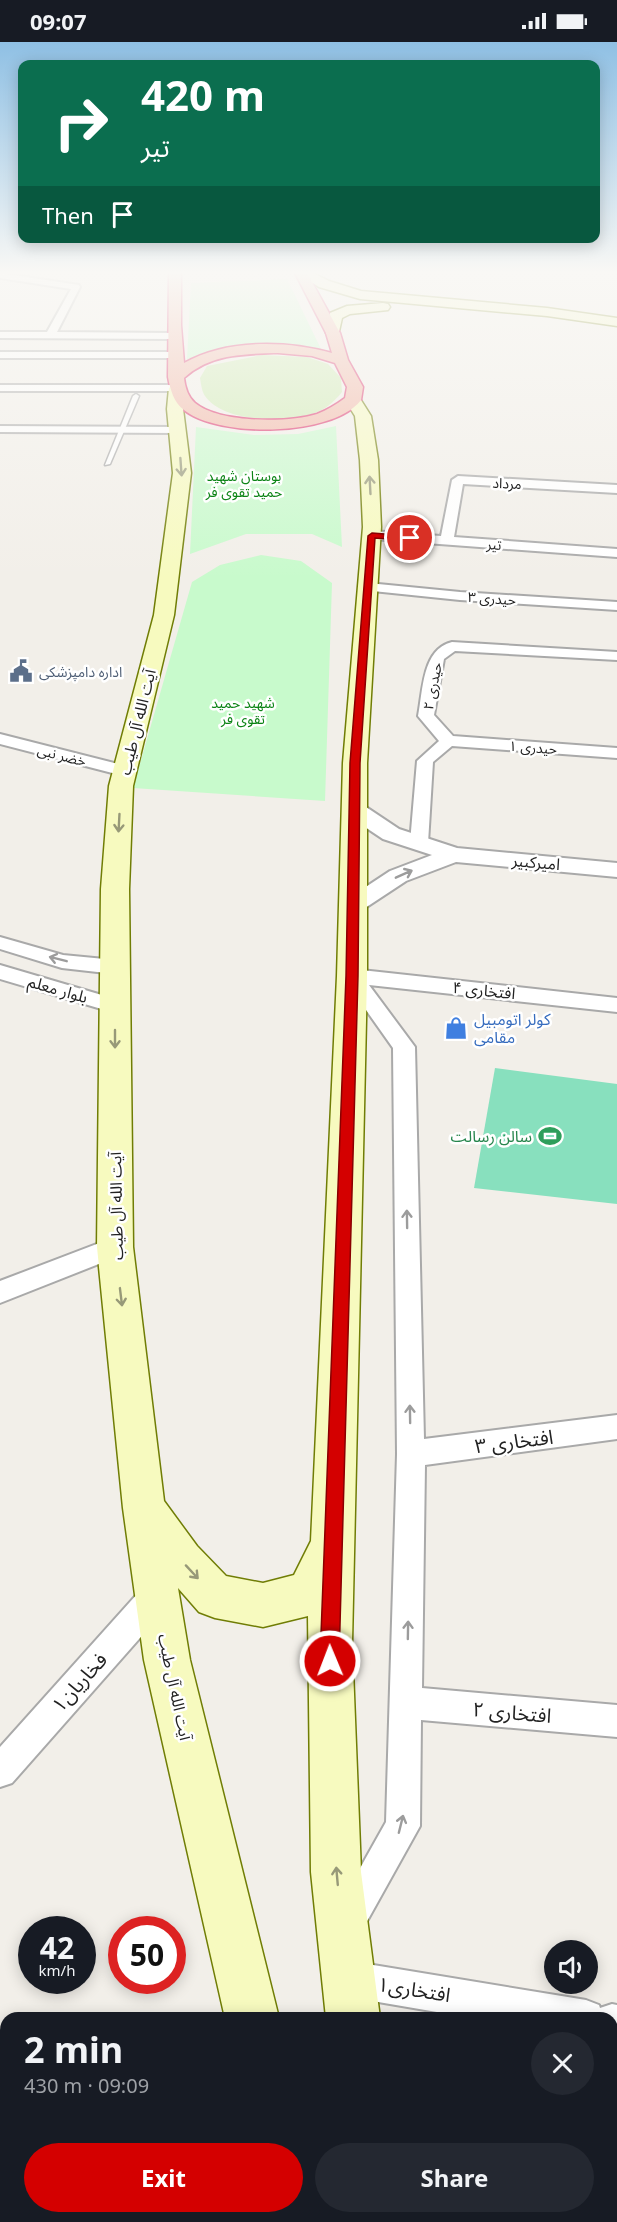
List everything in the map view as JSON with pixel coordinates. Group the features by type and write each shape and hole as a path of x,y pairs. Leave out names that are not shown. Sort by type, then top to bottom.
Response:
{"highway":[{"path":"177,375 189,407 218,418 261,424 284,424 318,419 333,414 353,400 355,387 349,375"}],"main road":[{"name":"آیت الله آل طیب","path":"176,375 175,409 182,473 164,615 121,786 116,878 115,1247 144,1508 167,1660 251,2012"},
{"path":"352,2012 336,1872 329,1643 352,976 355,763 372,536 369,460 363,416 353,400"},
{"path":"144,1508 182,1561 215,1596 263,1605 308,1594 332,1544"}],"street":[{"path":"0,376 74,375"},
{"path":"0,388 156,375"},
{"path":"0,429 177,430"},
{"name":"مرداد","path":"447,541 458,480 617,489"},
{"name":"تیر","path":"372,536 617,553"},
{"name":"حیدری ۳","path":"368,587 460,596 617,606"},
{"name":"حیدری ۲","path":"448,741 426,716 437,657 452,646 617,656"},
{"name":"خضر نبی","path":"0,740 124,771"},
{"path":"419,843 425,761 448,741"},
{"name":"حیدری ۱","path":"448,741 617,753"},
{"path":"355,810 391,834 454,855"},
{"path":"354,905 398,876 454,855"},
{"name":"امیرکبیر","path":"454,855 617,870"},
{"name":"بلوار معلم","path":"0,943 62,961 115,967"},
{"name":"بلوار معلم","path":"0,972 115,1006"},
{"path":"343,1930 403,1826 411,1454 404,1047 352,976"},
{"name":"افتخاری ۴","path":"352,976 617,1005"},
{"path":"0,1292 115,1247"},
{"name":"افتخاری ۳","path":"411,1454 617,1427"},
{"name":"فخاریان۱","path":"0,1771 158,1594"},
{"name":"افتخاری ۲","path":"407,1703 617,1721"},
{"name":"افتخاری۱","path":"349,1979 550,2012"}],"lane":[{"path":"107,464 136,396"}],"green space":[{"path":"202,375 338,375 341,378 342,392 329,405 312,414 286,418 255,418 240,416 214,405 205,396 200,378"},
{"name":"بوستان شهید حمید تقوی فر","path":"336,426 342,547 312,534 246,534 190,554 196,427 254,435 298,434"},
{"name":"شهید حمید تقوی فر","path":"261,555 301,561 332,583 325,801 133,788 192,582 220,565"},
{"name":"سالن رسالت","path":"495,1068 617,1084 617,1204 474,1188"}],"place":[{"name":"اداره دامپزشکی","path":"21,671"},
{"name":"کولر اتومبیل مقامی","path":"456,1028"},
{"name":"سالن رسالت","path":"550,1136"}],"route":[{"path":"330,1661 330,1603 354,905 355,763 372,536 410,538"}]}
